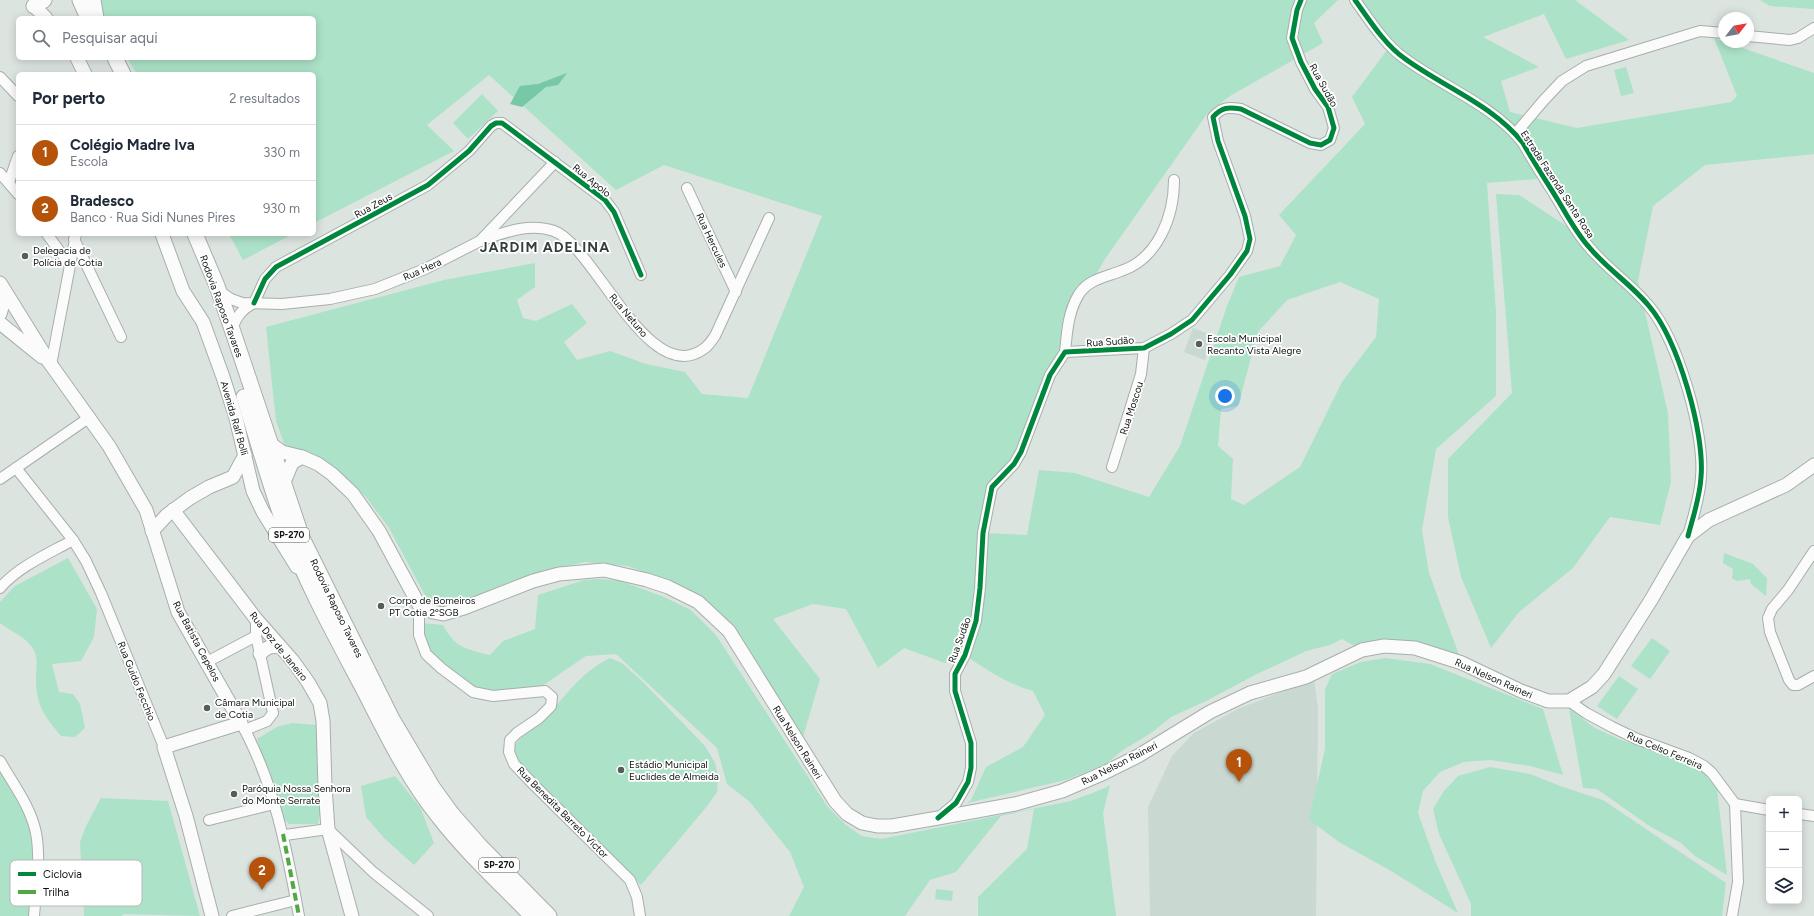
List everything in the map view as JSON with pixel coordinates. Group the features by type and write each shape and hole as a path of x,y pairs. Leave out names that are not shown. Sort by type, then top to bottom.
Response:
{"highway":[{"path":"80,0 87,16"},
{"path":"88,0 95,16"},
{"path":"93,0 96,16"},
{"path":"112,66 120,72"},
{"name":"Rodovia Raposo Tavares","path":"189,236 223,326 274,495 287,531 316,597 374,709 413,780 438,816 467,850 532,916"},
{"name":"Rodovia Raposo Tavares","path":"196,236 218,288 302,538 327,591 392,719 433,788 451,813 480,846 549,916"},
{"path":"205,236 212,259 218,288"}],"main road":[{"path":"35,2 45,16"},
{"path":"78,60 84,72"},
{"name":"Avenida Ralf Bolli","path":"163,236 183,291 203,322 223,376 252,484 263,512 316,597"},
{"path":"0,283 50,363"},
{"path":"0,302 2,308 0,314"},
{"path":"0,323 50,363"},
{"name":"Rua Batista Cepelos","path":"50,363 109,446 146,510 178,612 243,727"},
{"path":"271,444 282,452 302,457 318,464 332,474 353,494 379,530 419,605"},
{"path":"152,531 170,512 209,487 233,477 245,455"},
{"path":"284,482 292,463 302,457"},
{"path":"1569,701 1592,687 1604,674 1651,600 1688,536 1709,520 1786,485 1814,465"},
{"path":"233,477 252,484"},
{"path":"146,510 170,512"},
{"name":"Rua Dez de Janeiro","path":"170,512 308,682 320,703 324,721 325,787 328,829 352,916"},
{"name":"Rua Nelson Raineri","path":"419,605 433,612 443,614 478,603 533,581 559,574 604,570 622,573 668,587 698,602 729,631 835,801 847,814 862,823 877,826 892,826 1015,804 1062,791 1104,773 1138,756 1210,712 1250,693 1306,676 1362,650 1384,646 1414,648 1462,663 1521,691 1548,701 1569,701"},
{"path":"260,654 266,648 273,646 280,647"},
{"path":"164,747 243,727"},
{"name":"Rua Guido Fecchio","path":"164,747 186,816 212,916"}],"street":[{"name":"Rua Sudão","path":"938,818 956,803 968,782 971,768 971,743 955,691 956,674 965,655 976,622 980,588 983,533 992,487 1014,464 1021,452 1050,375 1065,352 1144,348 1172,334 1192,320 1230,275 1247,251 1250,239 1245,216 1218,141 1213,117 1219,111 1228,107 1241,109 1310,143 1321,145 1330,140 1334,128 1328,107 1315,89 1292,38 1297,10 1301,0"},
{"name":"Estrada Fazenda Santa Rosa","path":"1355,0 1397,53 1492,114 1516,134 1575,229 1589,248 1649,306 1669,337 1684,378 1694,419 1702,463 1700,488 1688,536"},
{"path":"1754,37 1790,40 1798,38 1814,28"},
{"path":"1516,134 1562,81 1586,66 1700,31 1718,32"},
{"path":"0,77 16,94"},
{"name":"Rua Zeus","path":"254,303 265,279 276,267 428,185 469,151 491,126 496,123 502,123"},
{"name":"Rua Apolo","path":"502,123 605,200 614,212 641,275"},
{"path":"9,182 16,162"},
{"name":"Rua Hera","path":"218,288 231,299 242,303 282,304 330,299 375,289 425,269 480,241 555,162"},
{"path":"0,173 16,191"},
{"path":"1065,352 1067,321 1080,293 1092,281 1138,264 1150,252 1162,232 1171,211 1174,197 1174,180"},
{"name":"Rua Hercules","path":"687,188 736,292"},
{"name":"Rua Netuno","path":"480,241 506,232 531,227 555,231 574,246 630,319 654,344 672,353 690,355 705,348 715,336 769,218"},
{"path":"48,236 69,264"},
{"path":"50,363 75,236"},
{"path":"75,236 121,337"},
{"path":"232,329 237,316 244,308 254,303"},
{"name":"Rua Moscou","path":"1112,467 1141,374 1144,348"},
{"path":"0,479 90,418"},
{"name":"Rua Guido Fecchio","path":"16,468 73,540 86,561 101,593 164,747"},
{"path":"0,588 8,578 20,570 73,540"},
{"path":"1814,551 1788,590 1772,609 1768,618 1770,632 1789,680 1793,685 1798,685 1814,676"},
{"name":"Rua Benedita Barreto Victor","path":"419,605 419,636 426,654 441,668 473,692 493,696 545,691 552,696 551,706 510,740 509,752 514,764 630,880 637,897 640,916"},
{"path":"256,619 256,636 272,713 267,721 243,727 267,781 283,834 299,916"},
{"path":"207,662 256,636"},
{"name":"Rua Celso Ferreira","path":"1569,701 1586,713 1637,739 1667,749 1704,766 1712,773 1735,804"},
{"path":"0,761 26,804 36,832 38,860"},
{"path":"209,820 274,804"},
{"path":"1732,916 1738,882 1735,804 1766,809"},
{"path":"1802,814 1814,816"},
{"path":"283,834 285,835 328,829 373,872 425,913 437,916"},
{"path":"232,916 296,900"},
{"path":"34,916 35,906"}],"shaded area":[{"path":"98,0 1338,0 1314,23 1323,43 1230,96 1207,114 1105,259 1092,281 1080,293 1065,352 1021,452 992,487 986,533 1027,535 1039,470 1075,473 1149,497 1180,446 1227,306 1239,277 1280,266 1296,235 1279,215 1365,124 1352,97 1393,42 1360,0 1575,0 1629,40 1566,59 1544,14 1483,37 1539,67 1501,81 1510,112 1577,128 1731,102 1737,96 1714,38 1718,39 1718,48 1743,48 1814,73 1814,154 1705,165 1653,206 1638,281 1668,413 1671,482 1660,525 1610,517 1573,568 1519,612 1491,648 1461,577 1448,517 1448,459 1512,393 1496,194 1519,195 1591,242 1549,178 1487,183 1496,312 1496,396 1436,449 1422,530 1429,573 1462,663 1415,648 1362,650 1342,639 1330,645 1306,651 1171,717 1151,733 1123,750 1106,764 1066,780 967,803 971,800 986,767 1023,747 1045,715 1033,691 998,676 965,655 945,663 904,648 878,668 846,609 813,604 773,619 820,679 803,737 725,622 704,599 680,585 628,566 585,562 541,572 481,602 448,608 438,606 427,599 389,528 366,497 347,480 286,449 276,421 266,327 444,280 535,263 535,287 517,300 523,318 536,321 572,304 587,323 564,342 577,360 610,351 646,364 685,372 702,394 748,398 822,216 664,165 616,190 489,75 427,125 454,151 316,222 316,72 136,72 128,60 316,60 316,16 103,16","holes":["1340,282 1379,299 1376,337 1342,382 1300,467 1244,505 1231,499 1233,459 1218,446 1221,409 1238,406 1258,332 1287,300"]},
{"path":"1760,0 1814,0 1814,9 1770,6"},
{"path":"1626,67 1634,93 1621,96 1614,70"},
{"path":"567,73 558,85 546,87 522,107 510,104 520,86 538,84"},
{"path":"482,94 498,111 468,139 453,123"},
{"path":"230,236 289,236 243,260"},
{"name":"Escola Municipal Recanto Vista Alegre","path":"1193,328 1214,336 1205,360 1184,352"},
{"path":"1724,553 1753,564 1767,578 1766,596 1751,584 1750,579 1737,581 1732,578 1733,569 1723,563"},
{"path":"68,558 97,609 94,637 81,661 52,664 59,692 73,694 80,704 85,728 75,737 61,736 42,710 36,687 37,666 33,648 25,639 0,623 0,602 15,586"},
{"path":"599,579 621,581 664,597 691,610 716,635 827,806 846,825 862,836 881,839 1071,801 1110,785 1103,813 1116,916 978,916 978,897 1027,849 1034,809 1001,816 956,872 930,880 905,916 789,916 804,887 790,852 750,802 727,784 717,748 616,654 586,656 536,690 521,693 474,690 427,652 422,623 443,625 447,633 457,643 468,649 490,655 503,641 535,629 538,595 584,580"},
{"path":"1652,638 1670,651 1650,679 1631,666"},
{"name":"Estádio Municipal Euclides de Almeida","path":"610,658 622,663 643,682 705,746 715,763 718,777 717,792 708,805 641,885 516,761 514,751 517,742 542,721 573,686 589,671"},
{"path":"1385,658 1430,664 1543,709 1563,775 1530,766 1490,760 1464,762 1440,772 1423,791 1418,813 1436,863 1458,913 1391,871 1339,842 1309,820 1325,749 1325,689 1332,674 1361,662"},
{"path":"1619,676 1638,689 1617,719 1597,706"},
{"path":"1314,679 1318,709 1316,916 1150,916 1148,807 1172,756 1194,733 1238,709"},
{"path":"1569,709 1595,728 1619,739 1681,761 1703,772 1717,789 1727,875 1695,856 1681,843 1651,827 1597,789 1583,788"},
{"path":"292,723 316,725 321,809 318,824 289,824 285,820 257,739 277,727"},
{"path":"1490,767 1530,774 1603,800 1726,883 1722,916 1471,916 1471,904 1439,834 1433,809 1444,791 1458,776"},
{"path":"3,772 17,793 24,806 28,819 33,860 10,860 10,906 31,906 30,916 0,916 0,774"},
{"path":"395,776 420,807 434,843 414,865 384,838 366,817 361,786"},
{"path":"101,798 168,801 200,916 124,914 121,916 84,916 83,906 142,906 142,860 81,860 80,842 86,826"},
{"path":"936,889 953,891 952,901 935,899"}],"marked path":[{"path":"283,834 299,916"}],"cycle path":[{"path":"938,818 956,803 968,782 971,768 971,743 955,691 955,674 965,655 976,621 980,588 983,533 992,487 1014,464 1021,452 1050,375 1065,352 1144,348 1171,334 1192,320 1230,275 1247,251 1250,239 1245,216 1218,141 1213,117 1219,111 1226,108 1241,109 1310,143 1321,145 1330,140 1334,128 1328,107 1315,89 1301,62 1292,38 1297,10 1301,0"},
{"path":"1355,0 1377,31 1397,53 1482,107 1511,129 1523,143 1554,195 1585,242 1603,262 1642,298 1660,321 1679,363 1694,413 1699,436 1701,477 1696,507 1688,536"},
{"path":"254,303 265,279 276,267 428,185 469,151 491,126 496,123 502,123 605,200 614,212 641,275"}],"place":[{"name":"Delegacia de Polícia de Cotia","path":"25,256"},
{"name":"Escola Municipal Recanto Vista Alegre","path":"1199,344"},
{"name":"Corpo de Bomeiros PT Cotia 2ºSGB","path":"381,606"},
{"name":"Câmara Municipal de Cotia","path":"207,708"},
{"name":"Estádio Municipal Euclides de Almeida","path":"621,770"},
{"name":"Colégio Madre Iva","path":"1239,782"},
{"name":"Paróquia Nossa Senhora do Monte Serrate","path":"234,794"},
{"name":"Bradesco","path":"262,890"}],"district":[{"name":"JARDIM ADELINA","path":"545,247"}]}
